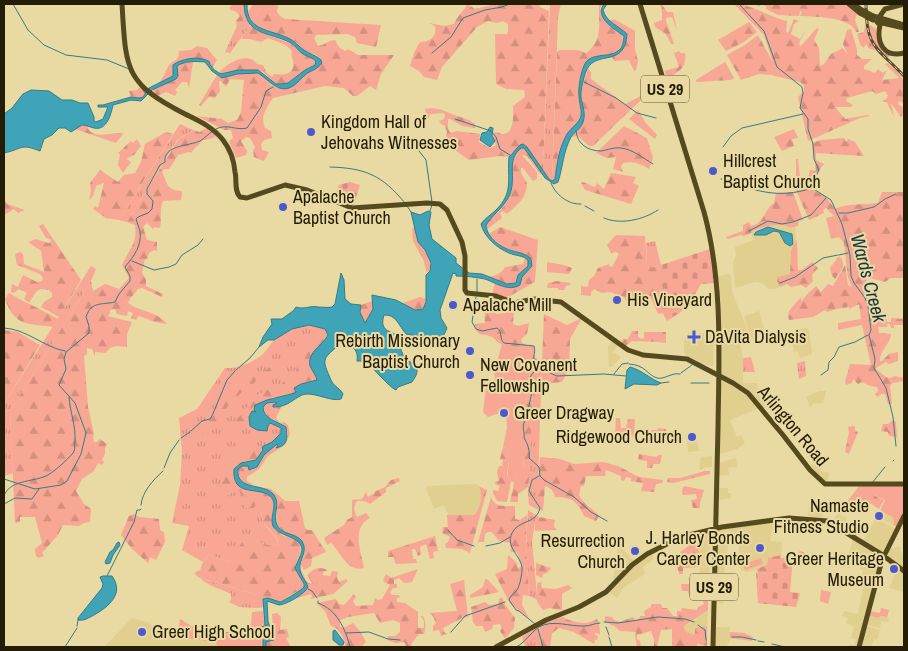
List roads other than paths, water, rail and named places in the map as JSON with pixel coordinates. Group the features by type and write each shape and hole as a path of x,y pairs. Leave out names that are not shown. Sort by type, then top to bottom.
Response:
{"main road":[{"name":"Arlington Road","path":"122,4 125,52 135,77 152,96 203,122 221,137 232,159 236,174 236,192 239,196 247,198 285,185 312,192 352,208 439,204 446,209 459,234 464,250 465,290 470,294 492,295 513,302 531,299 561,302 628,350 643,355 684,359 733,383 748,393 810,470 827,485 904,484"},
{"name":"US 29","path":"640,4 697,189 715,262 718,296 719,358 717,375 712,647"},
{"path":"849,4 877,20 903,26"},
{"path":"854,4 860,11"},
{"path":"899,4 884,8 878,16 877,20 880,26 878,38 883,48 892,54 904,53"},
{"path":"877,20 885,9 904,4"},
{"path":"859,647 879,570 904,516"},
{"path":"496,647 546,620 579,607 606,592 632,565 644,556 677,539 714,529 789,518 822,520 841,529 904,571"}],"water":[{"path":"244,4 247,4 250,19 260,28 290,39 319,58 322,63 293,86 283,89 274,86 258,73 237,74 222,78 212,71 205,62 183,63 177,66 178,76 176,79 152,90 141,101 131,100 113,105 108,121 102,127 94,128 82,125 71,132 65,128 59,128 52,135 44,139 40,151 25,147 4,153 4,114 12,108 23,94 31,90 49,91 62,100 88,103 96,122 103,119 108,107 98,107 98,105 131,97 143,97 149,88 173,76 173,65 185,60 198,58 208,61 213,69 221,74 238,70 258,70 276,84 288,83 315,65 316,62 313,59 301,53 291,43 254,28 245,15"},
{"path":"604,4 607,4 603,10 607,18 627,34 625,44 616,55 597,60 587,69 581,92 584,118 581,127 572,135 568,143 558,182 554,184 545,178 524,148 521,148 514,156 511,192 505,203 486,225 489,234 499,245 508,250 525,254 531,259 532,266 522,277 520,285 511,288 485,279 456,276 453,273 440,310 441,318 447,328 438,340 406,334 392,316 384,315 384,327 386,330 399,336 403,354 417,368 416,376 412,382 398,387 396,390 385,382 366,361 357,361 357,354 354,348 342,342 325,359 332,382 343,394 341,399 337,400 306,394 284,406 273,407 277,403 275,402 267,403 263,407 268,417 286,427 285,443 276,448 277,444 264,455 257,467 249,470 248,466 242,466 238,469 239,476 241,481 246,484 264,489 274,495 277,502 275,518 277,525 282,531 299,538 304,545 300,570 308,587 291,601 279,605 267,601 268,621 274,640 266,642 266,647 263,647 263,640 271,637 265,625 263,599 268,598 280,602 304,587 295,568 302,550 298,542 276,530 273,526 273,499 265,493 241,488 234,478 234,469 241,463 256,460 263,450 262,447 272,442 281,433 281,428 270,423 267,431 257,430 250,426 249,417 252,411 256,412 254,410 255,405 295,393 294,388 317,380 310,366 310,361 313,353 328,335 325,329 309,325 292,329 274,340 268,340 259,347 272,324 271,319 282,319 296,307 332,307 335,304 341,273 344,280 345,299 351,304 361,305 360,312 365,323 373,309 372,295 396,300 415,310 423,309 426,302 426,275 430,271 431,263 425,250 418,242 411,212 420,215 428,211 431,212 429,225 432,239 456,258 456,263 469,273 482,274 507,284 516,283 518,275 528,266 528,260 509,253 496,245 488,238 481,224 496,210 505,197 508,185 509,157 520,145 523,144 527,147 549,179 552,181 555,179 564,139 581,116 579,88 584,65 591,58 614,53 623,45 624,36 603,18 602,9"},
{"path":"490,127 493,128 492,136 495,141 490,147 480,140 482,133 487,132"},
{"path":"768,227 792,234 793,244 790,246 785,243 779,232 774,231 766,235 754,235 756,232"},
{"path":"630,367 661,383 657,385 634,384 625,389 627,370"},
{"path":"119,542 120,545 110,563 106,564 105,562 110,552"},
{"path":"112,576 116,583 116,594 105,608 85,620 78,620 102,588 103,584 100,577"},
{"path":"335,630 344,642 343,645 339,645 333,640 333,631"}],"waterway":[{"path":"13,4 28,30 44,45 66,55 107,60 129,69"},
{"path":"432,53 451,37 463,18 510,4"},
{"name":"Wards Creek","path":"739,4 764,31 777,67 802,87 803,93 800,108 808,119 814,159 819,170 812,187"},
{"path":"130,72 145,93"},
{"path":"584,82 616,98 637,113 656,118"},
{"path":"216,129 220,127 247,128 261,107 266,91 273,87"},
{"path":"723,147 731,136 742,128 803,114"},
{"path":"455,119 491,131 496,137 500,149 510,155"},
{"path":"4,479 35,489 61,485 67,481 81,454 86,433 75,403 59,385 66,369 64,359 66,352 89,333 86,317 91,308 115,302 130,281 130,276 125,267 139,246 140,231 136,219 152,209 153,201 147,194 147,189 160,165 165,162 165,156 172,149 200,141 213,131"},
{"path":"576,131 578,140 592,150 625,149 653,164"},
{"path":"416,147 426,160 432,202"},
{"path":"330,167 353,169 372,175 397,193 405,203"},
{"path":"721,179 766,192 788,193 812,188"},
{"path":"551,183 556,191 567,201 581,204"},
{"name":"Wards Creek","path":"812,188 831,200 842,224 850,255 851,276 868,306 871,330 869,335 875,359 874,368 886,388 893,417 896,446"},
{"path":"839,213 848,213 874,207 896,194"},
{"path":"749,231 768,221 782,224 811,215 826,198"},
{"path":"430,211 432,205"},
{"path":"407,206 411,212"},
{"path":"585,206 594,211"},
{"path":"604,218 617,221 631,220 652,214 658,210"},
{"path":"132,261 154,270 169,267 176,264 182,255 198,245 203,239"},
{"path":"839,255 848,253"},
{"path":"780,283 795,277 823,258 838,255"},
{"path":"477,279 477,292"},
{"path":"476,297 472,322 476,329 482,331 497,328 504,343 534,346 535,348 531,366 536,369 530,377 532,393 523,427 529,458 539,467 540,476"},
{"path":"4,328 20,331 49,346 65,351"},
{"path":"821,375 828,370 829,362 839,347 868,335"},
{"path":"236,370 259,347"},
{"path":"535,359 550,373 557,376 604,374 626,376"},
{"path":"614,374 622,364 628,363"},
{"path":"629,364 639,366 657,378 680,374"},
{"path":"681,373 692,365"},
{"path":"191,431 202,421 210,419 227,380 235,371"},
{"path":"661,383 669,382"},
{"path":"691,383 709,383"},
{"path":"4,496 16,484 46,476 73,453 75,435 69,397"},
{"path":"181,438 190,432"},
{"path":"164,468 170,453 179,440"},
{"name":"Wards Creek","path":"872,483 885,467"},
{"path":"141,505 146,491 163,471"},
{"path":"535,624 516,610 509,600 519,586 522,569 512,548 510,538 518,526 531,520 538,513 540,508 529,491 532,480 539,476"},
{"path":"540,476 574,497 591,512 607,521"},
{"path":"4,504 15,498 32,499 39,489"},
{"path":"107,576 134,522 137,510 141,509"},
{"path":"448,530 457,540 474,546"},
{"path":"486,546 500,543 510,537"},
{"path":"308,589 317,598"},
{"path":"318,601 339,620 346,633 350,647"},
{"path":"451,632 465,616 505,602"},
{"path":"604,622 618,623 658,617 685,619 694,622"},
{"path":"77,626 78,620"},
{"path":"516,647 536,629 544,625 556,623 585,626 600,623"},
{"path":"257,629 267,625"},
{"path":"698,625 705,630 706,640"},
{"path":"606,627 609,635"},
{"path":"65,647 77,628"},
{"path":"538,629 543,647"},
{"path":"346,633 369,632 388,639 400,640"},
{"path":"609,637 612,647"},
{"path":"732,637 756,640"},
{"path":"758,641 764,642"},
{"path":"772,644 785,647"}],"railway":[{"path":"866,4 868,30 871,39 880,52 904,76"}],"place":[{"name":"Kingdom Hall of Jehovahs Witnesses","path":"311,132"},
{"name":"Hillcrest Baptist Church","path":"713,171"},
{"name":"Apalache Baptist Church","path":"283,207"},
{"name":"His Vineyard","path":"617,300"},
{"name":"Apalache Mill","path":"453,305"},
{"name":"DaVita Dialysis","path":"694,337"},
{"name":"Rebirth Missionary Baptist Church","path":"470,351"},
{"name":"New Covanent Fellowship","path":"470,375"},
{"name":"Greer Dragway","path":"504,413"},
{"name":"Ridgewood Church","path":"692,437"},
{"name":"Namaste Fitness Studio","path":"879,516"},
{"name":"J. Harley Bonds Career Center","path":"760,548"},
{"name":"Resurrection Church","path":"635,551"},
{"name":"Greer Heritage Museum","path":"894,569"},
{"name":"Greer High School","path":"142,632"}]}
